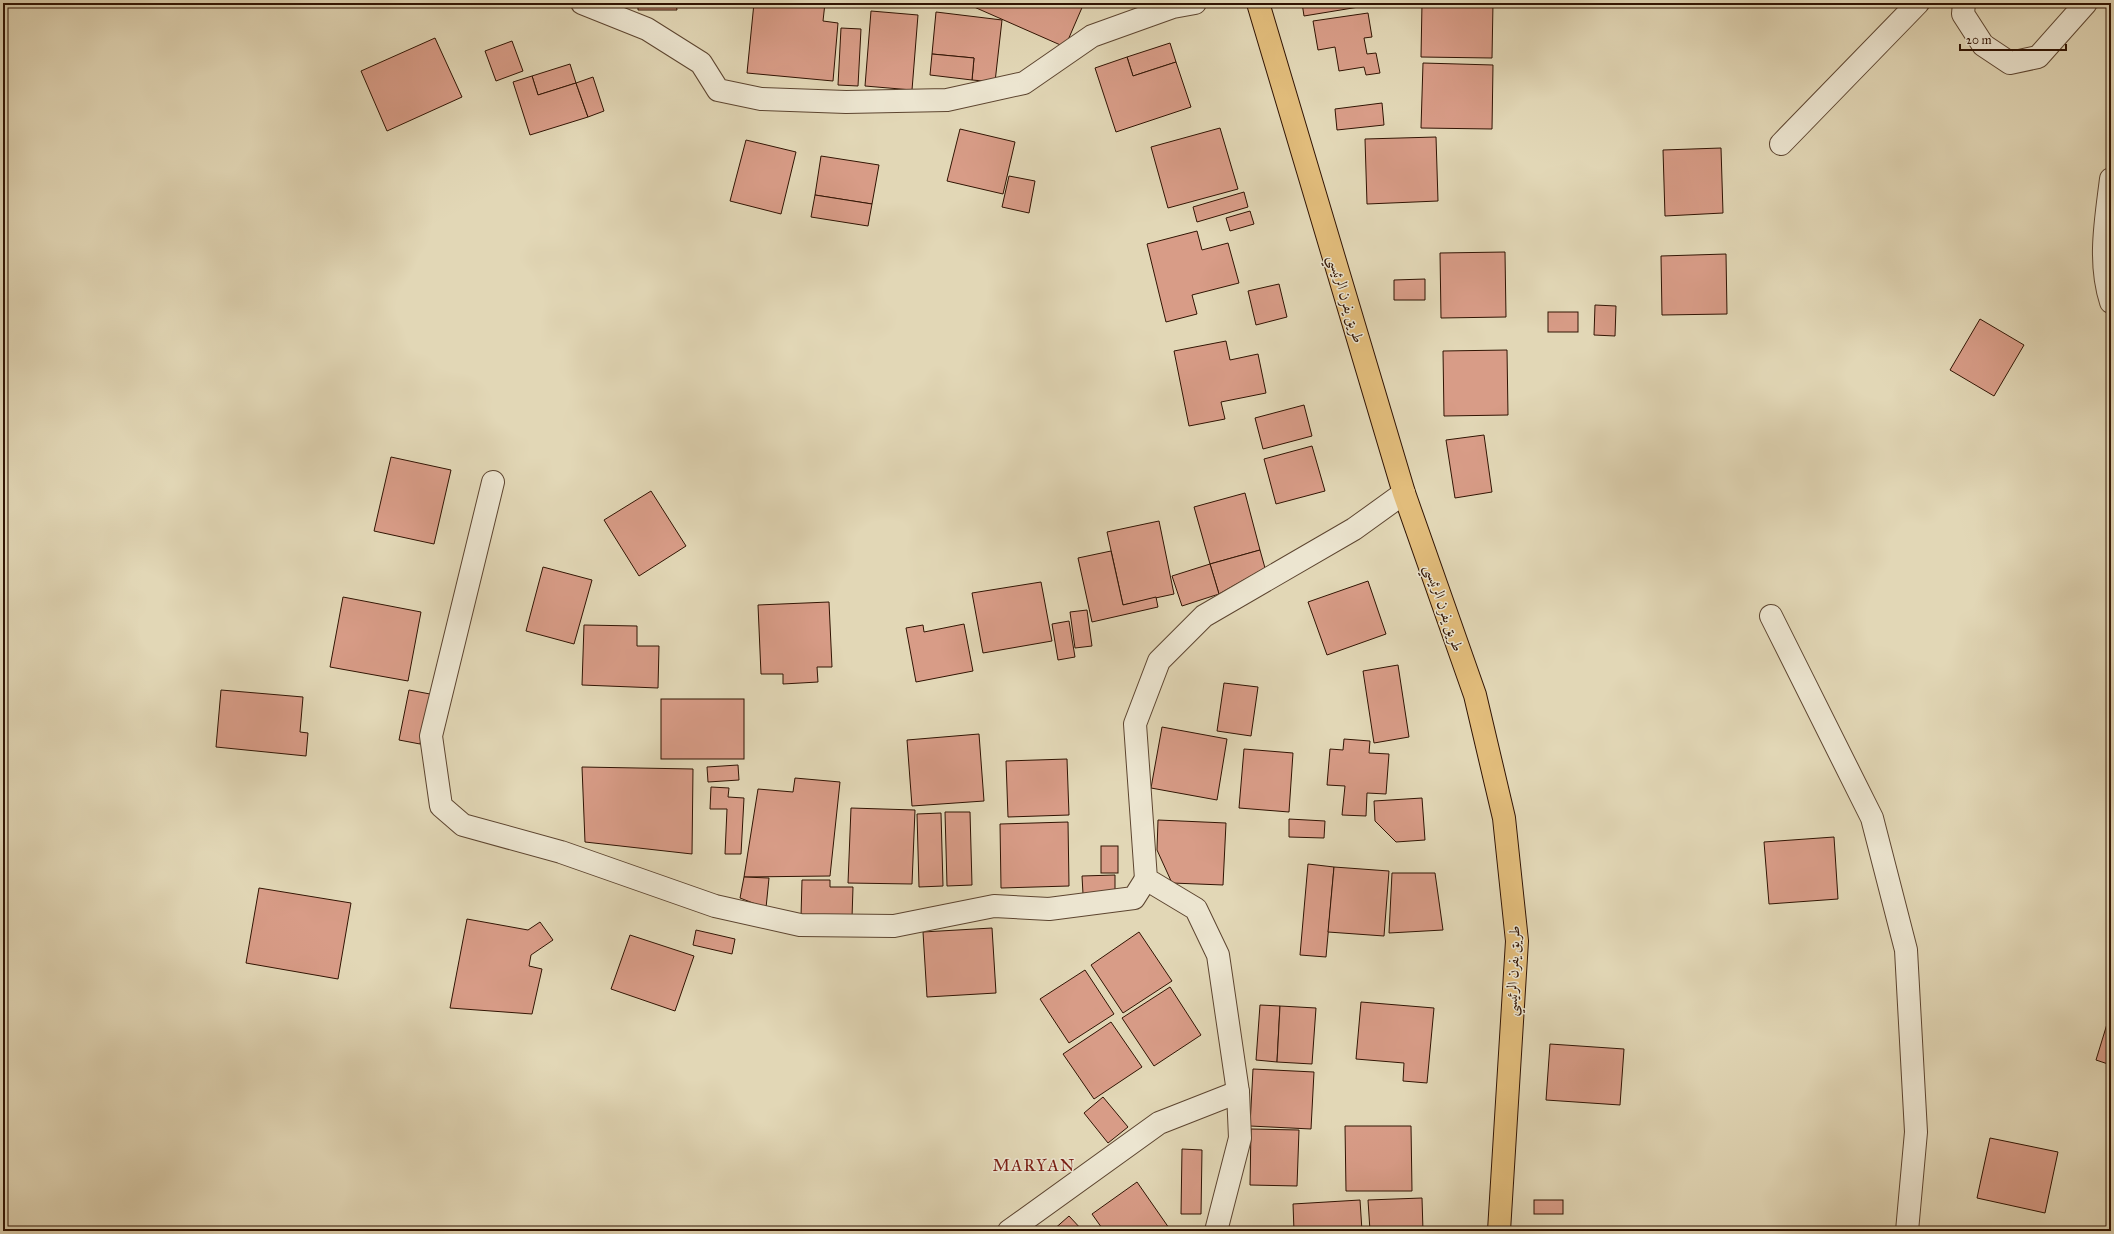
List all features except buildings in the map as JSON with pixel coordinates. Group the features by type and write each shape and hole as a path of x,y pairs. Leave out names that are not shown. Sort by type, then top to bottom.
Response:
{"main road":[{"name":"طريق يفرن الرئيسي","path":"1258,3 1404,493 1475,695 1504,818 1517,941 1499,1231"}],"street":[{"path":"582,3 647,29 701,63 718,90 762,99 846,102 948,100 1024,83 1092,36 1173,7 1195,3"},
{"path":"1782,144 1918,3"},
{"path":"1964,3 1964,14 1983,45 2010,63 2038,57 2086,3"},
{"path":"2111,179 2103,246 2108,292 2111,302"},
{"path":"492,482 431,736 441,806 463,825 561,852 715,906 800,925 894,926 994,906 1049,908 1134,898 1146,879 1135,724 1159,661 1204,616 1354,529 1404,493"},
{"path":"1771,616 1872,818 1906,950 1916,1132 1907,1231"},
{"path":"1146,879 1196,909 1218,955 1238,1092 1240,1138 1216,1231"},
{"path":"1009,1231 1159,1123 1238,1092"}],"district":[{"name":"MARYAN","path":"1034,1165"}]}
